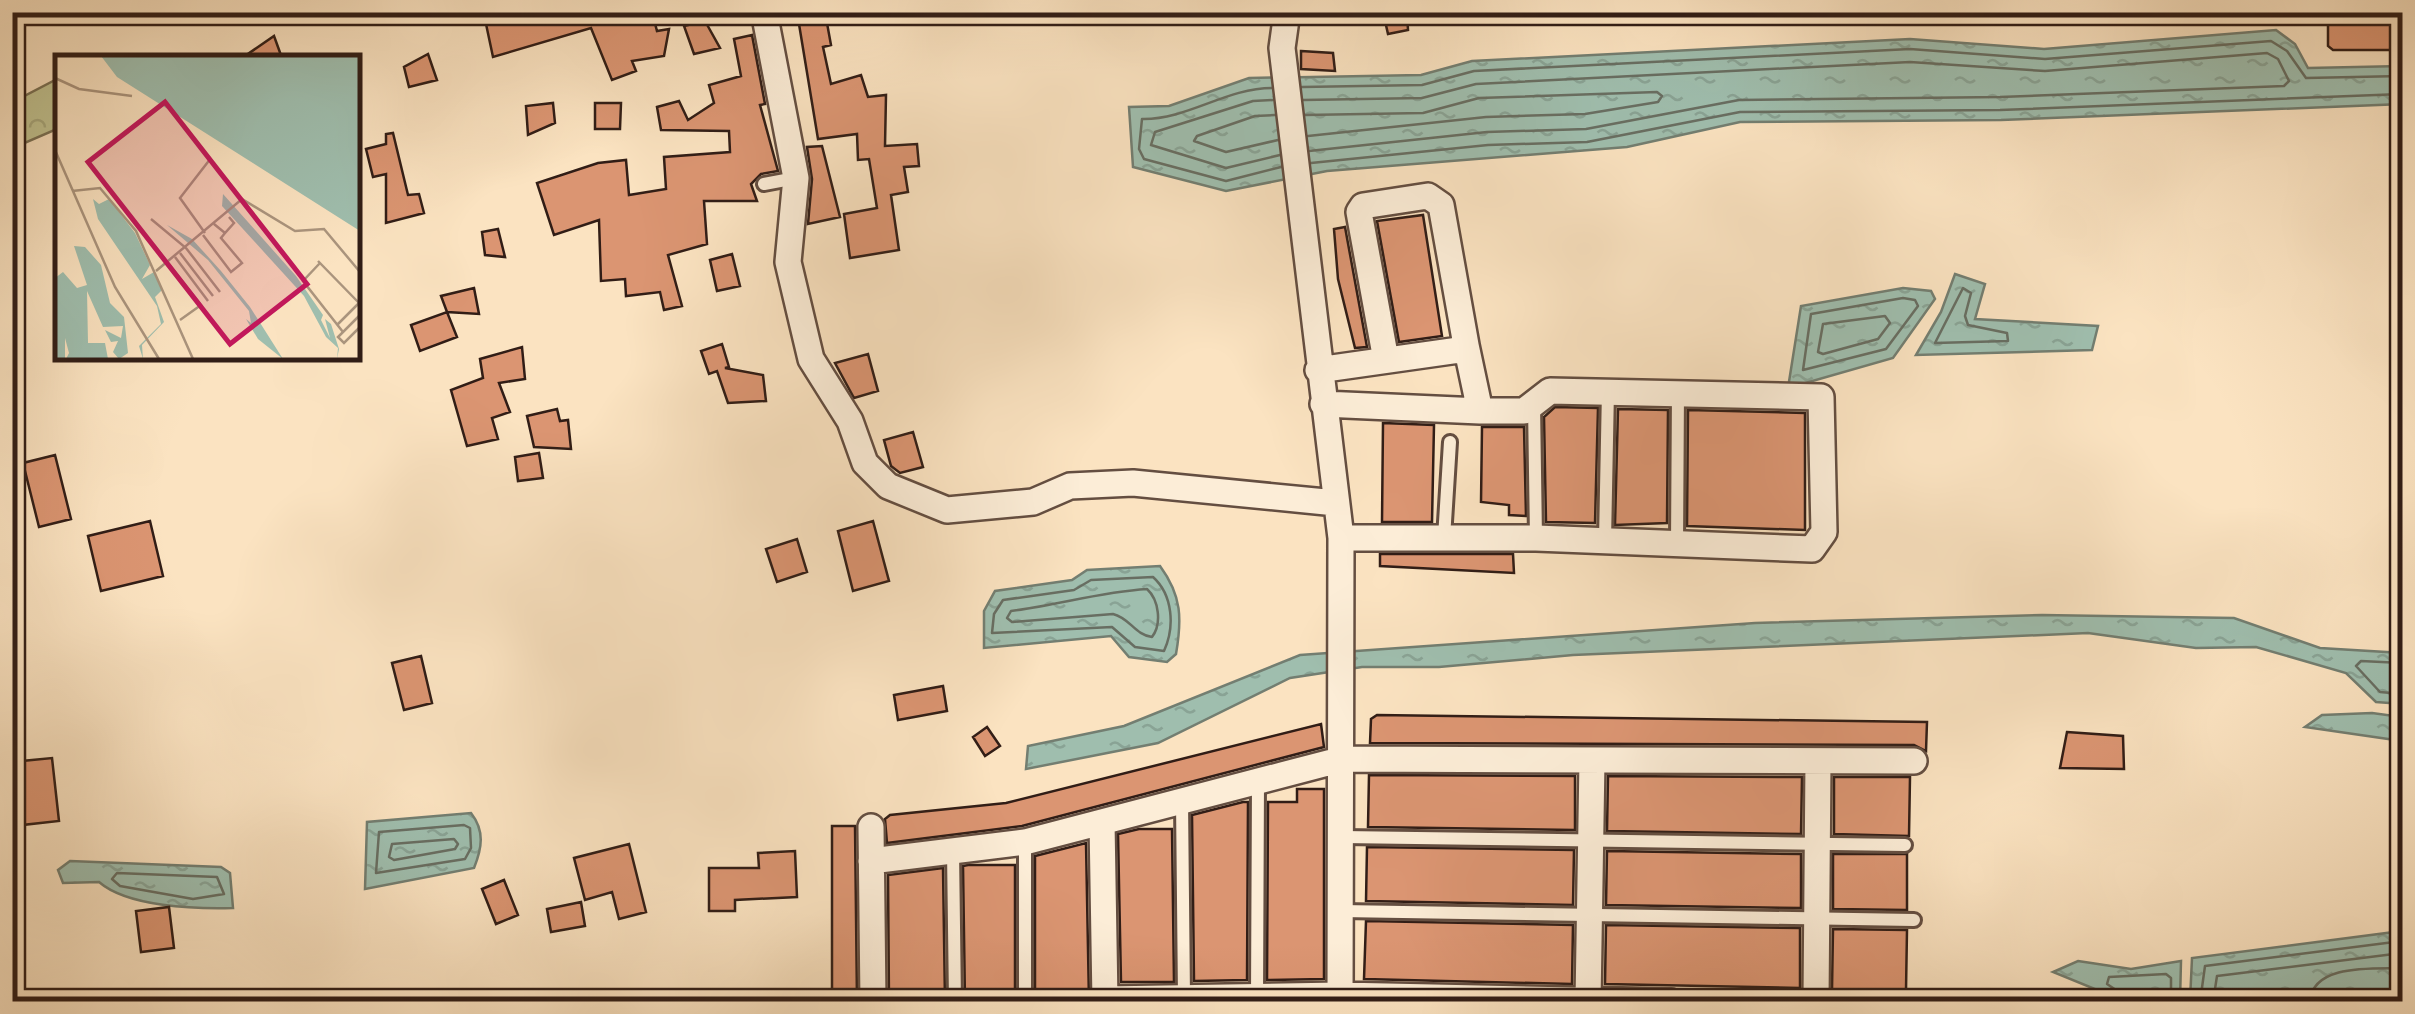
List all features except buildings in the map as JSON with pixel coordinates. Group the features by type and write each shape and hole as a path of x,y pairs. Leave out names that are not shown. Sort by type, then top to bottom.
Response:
{"street":[{"path":"764,12 796,178 788,262 811,358 850,421 865,463 888,486 947,510 1033,502 1070,486 1133,483 1336,502"},
{"path":"1287,12 1282,48 1341,538 1340,998"},
{"path":"1386,360 1358,212 1363,206 1428,196 1440,205 1480,411"},
{"path":"1318,370 1466,346"},
{"path":"1322,404 1512,412 1550,391 1678,390 1822,397 1824,532 1812,549 1536,538 1341,538"},
{"path":"871,861 1024,842 1343,758 1914,761"},
{"path":"1588,1001 1592,760"},
{"path":"1816,1002 1818,761"},
{"path":"1102,822 1105,1001 1257,997 1671,1002"},
{"path":"870,827 873,1002"}],"lane":[{"path":"764,184 796,178"},
{"path":"1605,540 1608,390"},
{"path":"1677,544 1678,390"},
{"path":"1534,403 1536,538"},
{"path":"1444,538 1450,442"},
{"path":"1257,997 1258,781"},
{"path":"1182,800 1184,998"},
{"path":"1342,838 1905,845"},
{"path":"1024,842 1025,1002"},
{"path":"953,851 956,1002"},
{"path":"1341,911 1914,920"}],"green space":[{"path":"55,80 55,130 20,145 13,102"}],"water":[{"path":"2276,30 2295,44 2308,68 2402,66 2402,104 2001,120 1740,122 1627,147 1327,171 1226,191 1133,167 1129,107 1169,106 1249,78 1421,75 1472,61 1910,39 2044,49"},
{"path":"1955,274 1985,284 1975,319 2098,326 2092,350 1916,355 1941,312"},
{"path":"1903,288 1931,291 1935,299 1893,358 1788,388 1801,306"},
{"path":"1160,566 1173,587 1179,619 1176,654 1167,662 1129,657 1111,636 984,648 984,611 995,591 1072,580 1087,570"},
{"path":"2042,615 2234,618 2320,648 2402,653 2402,704 2376,702 2346,673 2256,647 2196,648 2088,633 1573,655 1439,667 1362,667 1290,678 1158,743 1026,769 1028,746 1124,726 1300,655 1755,623"},
{"path":"2372,713 2402,717 2402,741 2305,727 2322,715"},
{"path":"471,813 481,840 474,868 365,889 367,822"},
{"path":"70,861 221,867 230,873 233,908 163,905 127,897 99,882 63,883 58,870"},
{"path":"2402,931 2402,990 2282,1001 2190,1001 2192,958"},
{"path":"2078,961 2131,969 2181,961 2180,1001 2124,1001 2053,972"}]}
